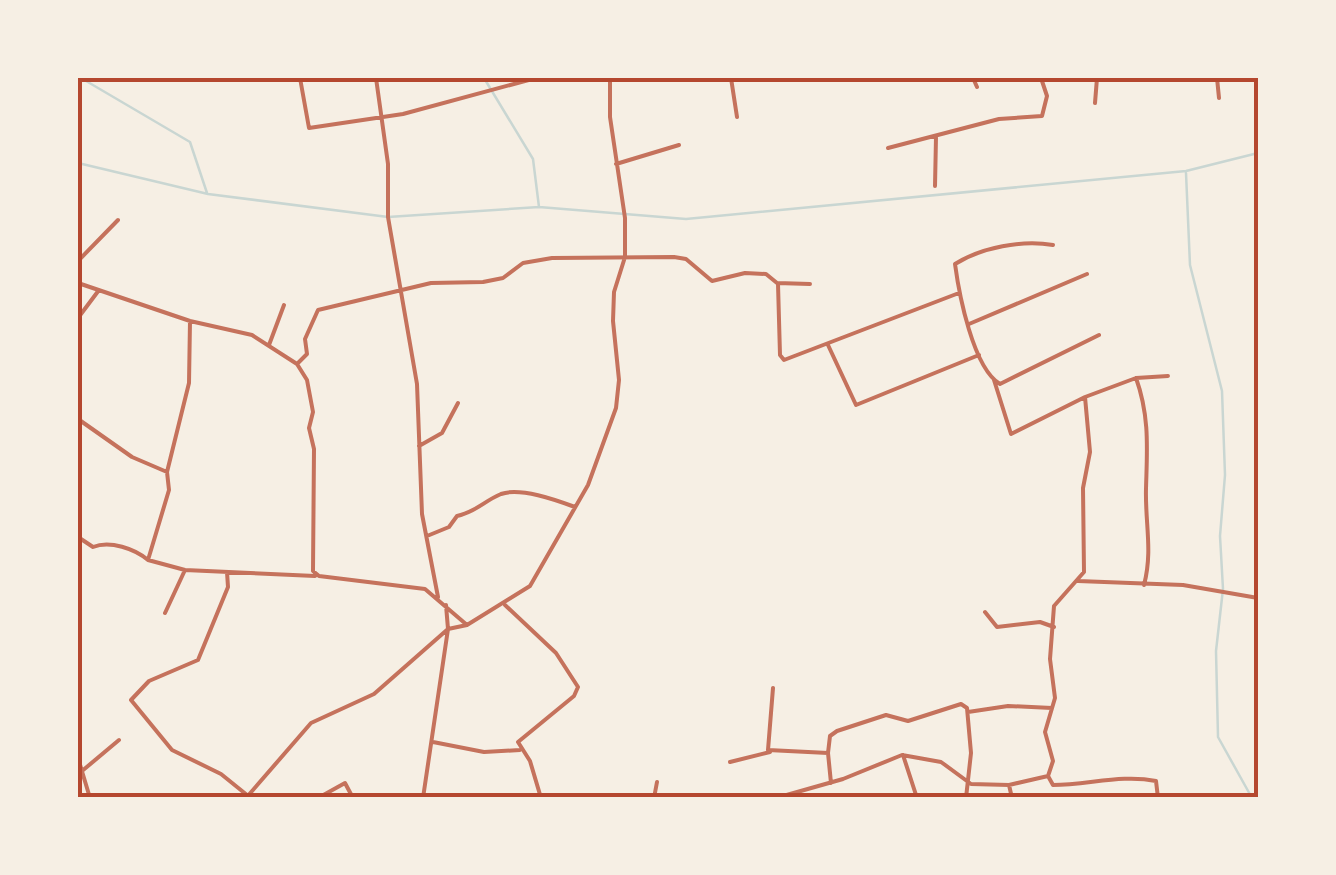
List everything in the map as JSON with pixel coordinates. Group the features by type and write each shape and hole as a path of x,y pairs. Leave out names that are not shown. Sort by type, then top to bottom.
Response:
{"street":[{"path":"300,78 309,128 381,117 536,78"},
{"path":"376,78 388,217 417,384 418,446 438,597"},
{"path":"227,572 228,587 198,660 149,681 130,700 172,750 220,774 246,796 310,723 380,690 448,629 466,625 505,605 535,580 588,485 616,408 614,292 625,257 625,218 616,164 610,78"},
{"path":"731,78 738,117"},
{"path":"973,78 977,87"},
{"path":"888,148 1000,120 1042,116 1047,96 1041,78"},
{"path":"1095,103 1097,78"},
{"path":"1217,78 1219,98"},
{"path":"935,186 936,137"},
{"path":"616,164 679,145"},
{"path":"78,260 118,220"},
{"path":"1054,245 1037,242 966,257 955,264 959,293 979,355 994,380 1011,434 1085,397 1136,378 1168,376"},
{"path":"297,364 307,354 304,340 318,310 402,288 503,278 524,263 552,258 679,258 712,282 745,273 766,274 778,283 810,284"},
{"path":"969,324 1087,274"},
{"path":"78,283 190,321 252,335 297,364 307,380 313,412 309,428 316,497 311,565 318,576"},
{"path":"778,283 784,360 959,293"},
{"path":"78,318 99,290"},
{"path":"269,345 284,305"},
{"path":"148,560 168,490 167,472 189,384 190,321"},
{"path":"994,380 1000,384 1099,334"},
{"path":"828,346 856,405 979,355"},
{"path":"1136,378 1150,448 1146,491 1150,557 1144,585"},
{"path":"1085,397 1090,452 1083,488 1085,563 1078,581 1056,601 1050,659 1056,693 1045,732 1053,761 1048,776 1053,785 1085,785 1132,776 1156,781 1158,798"},
{"path":"418,446 442,434 458,403"},
{"path":"78,419 132,457 167,472"},
{"path":"427,536 449,527 457,516 478,512 501,494 528,494 574,507"},
{"path":"78,537 92,547 102,543 139,552 148,560 185,570 318,576 414,587 438,597 466,625"},
{"path":"164,613 185,570"},
{"path":"1078,581 1206,588 1258,598"},
{"path":"505,605 556,653 578,687 574,696 520,737 520,750 530,761 541,798"},
{"path":"423,798 448,629 446,606"},
{"path":"984,612 997,628 1040,622 1055,627"},
{"path":"770,752 774,688"},
{"path":"831,782 828,753 836,730 894,715 908,721 957,704 968,712 1008,706 1052,708"},
{"path":"966,798 964,782 970,764 968,712"},
{"path":"82,771 119,740"},
{"path":"433,742 484,752 520,750"},
{"path":"730,762 770,752 828,753"},
{"path":"776,798 903,755 942,762 964,782 1009,785 1048,776"},
{"path":"903,755 917,798"},
{"path":"78,758 90,798"},
{"path":"654,798 657,782"},
{"path":"318,798 344,783 353,798"},
{"path":"1009,785 1012,798"}],"waterway":[{"path":"81,78 190,142 207,193"},
{"path":"484,78 533,159 539,207"},
{"path":"78,163 208,194 388,217 539,207 686,219 1186,171 1258,153"},
{"path":"1186,173 1190,265 1222,391 1225,475 1220,536 1223,589 1216,651 1218,737 1252,798"}]}
